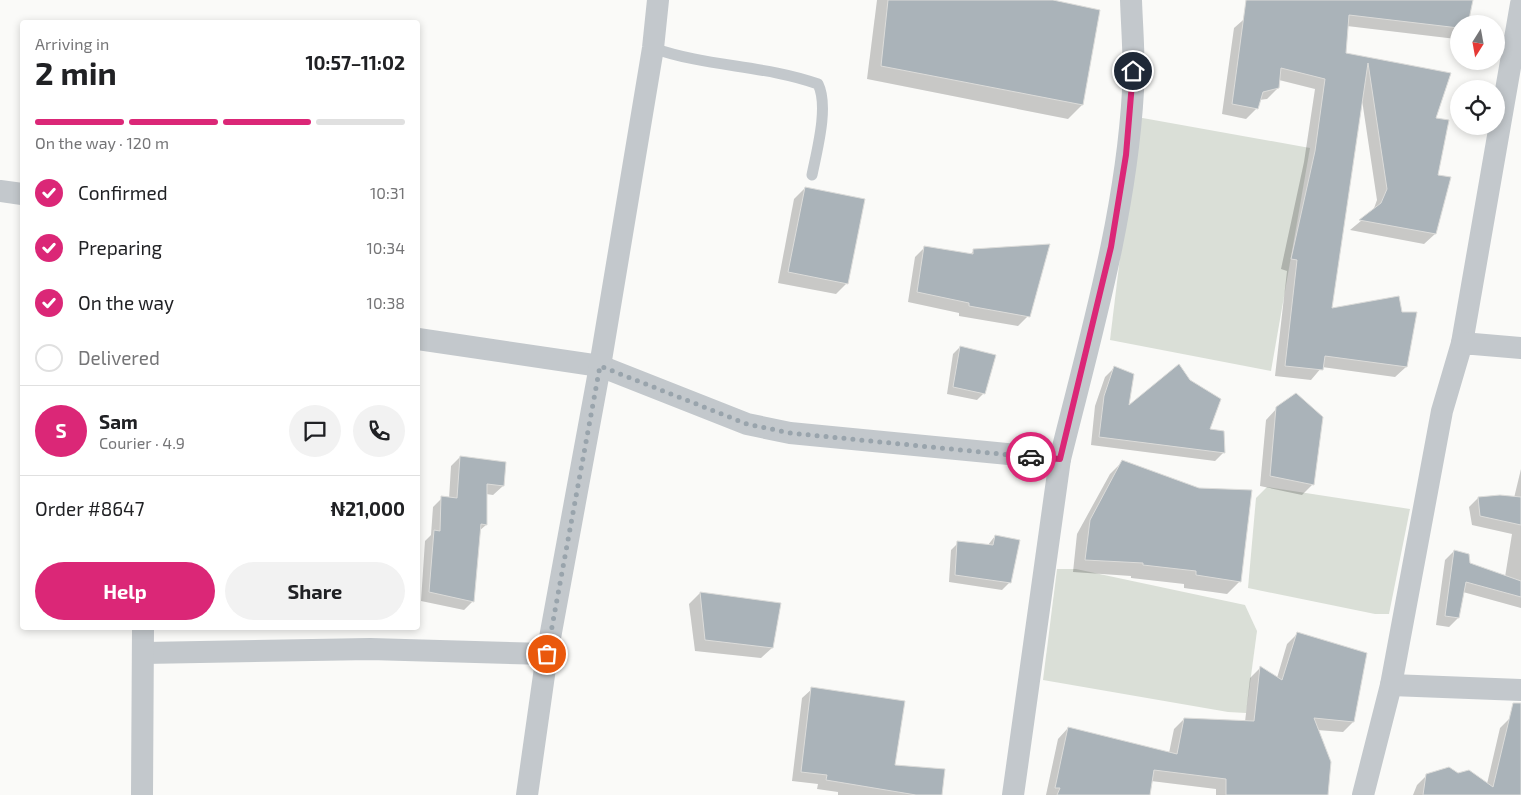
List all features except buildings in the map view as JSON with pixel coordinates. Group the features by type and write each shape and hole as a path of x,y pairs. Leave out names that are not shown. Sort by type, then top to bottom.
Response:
{"street":[{"path":"527,795 547,654 600,366 653,48 658,0"},
{"path":"1013,795 1060,459 1111,247 1126,155 1133,89 1131,0"},
{"path":"1363,795 1391,684 1442,411 1462,343 1521,4"},
{"path":"0,191 20,194"},
{"path":"420,339 600,366 747,424 790,433 1060,459"},
{"path":"1462,343 1521,348"},
{"path":"142,795 143,630"},
{"path":"144,653 370,649 547,654"},
{"path":"1391,684 1521,690"}],"lane":[{"path":"653,48 681,57 759,69 818,84 822,92 822,112 812,174"}],"shaded area":[{"path":"1137,117 1310,148 1271,371 1110,340"},
{"path":"1267,487 1410,509 1389,614 1375,614 1248,588 1256,498"},
{"path":"1057,569 1076,569 1245,605 1257,631 1246,713 1228,712 1043,680"}],"way so far":[{"path":"547,654 600,366 747,424 815,437 1031,457"}],"route":[{"path":"1031,457 1060,459 1111,247 1126,155 1132,104 1133,71"}]}
